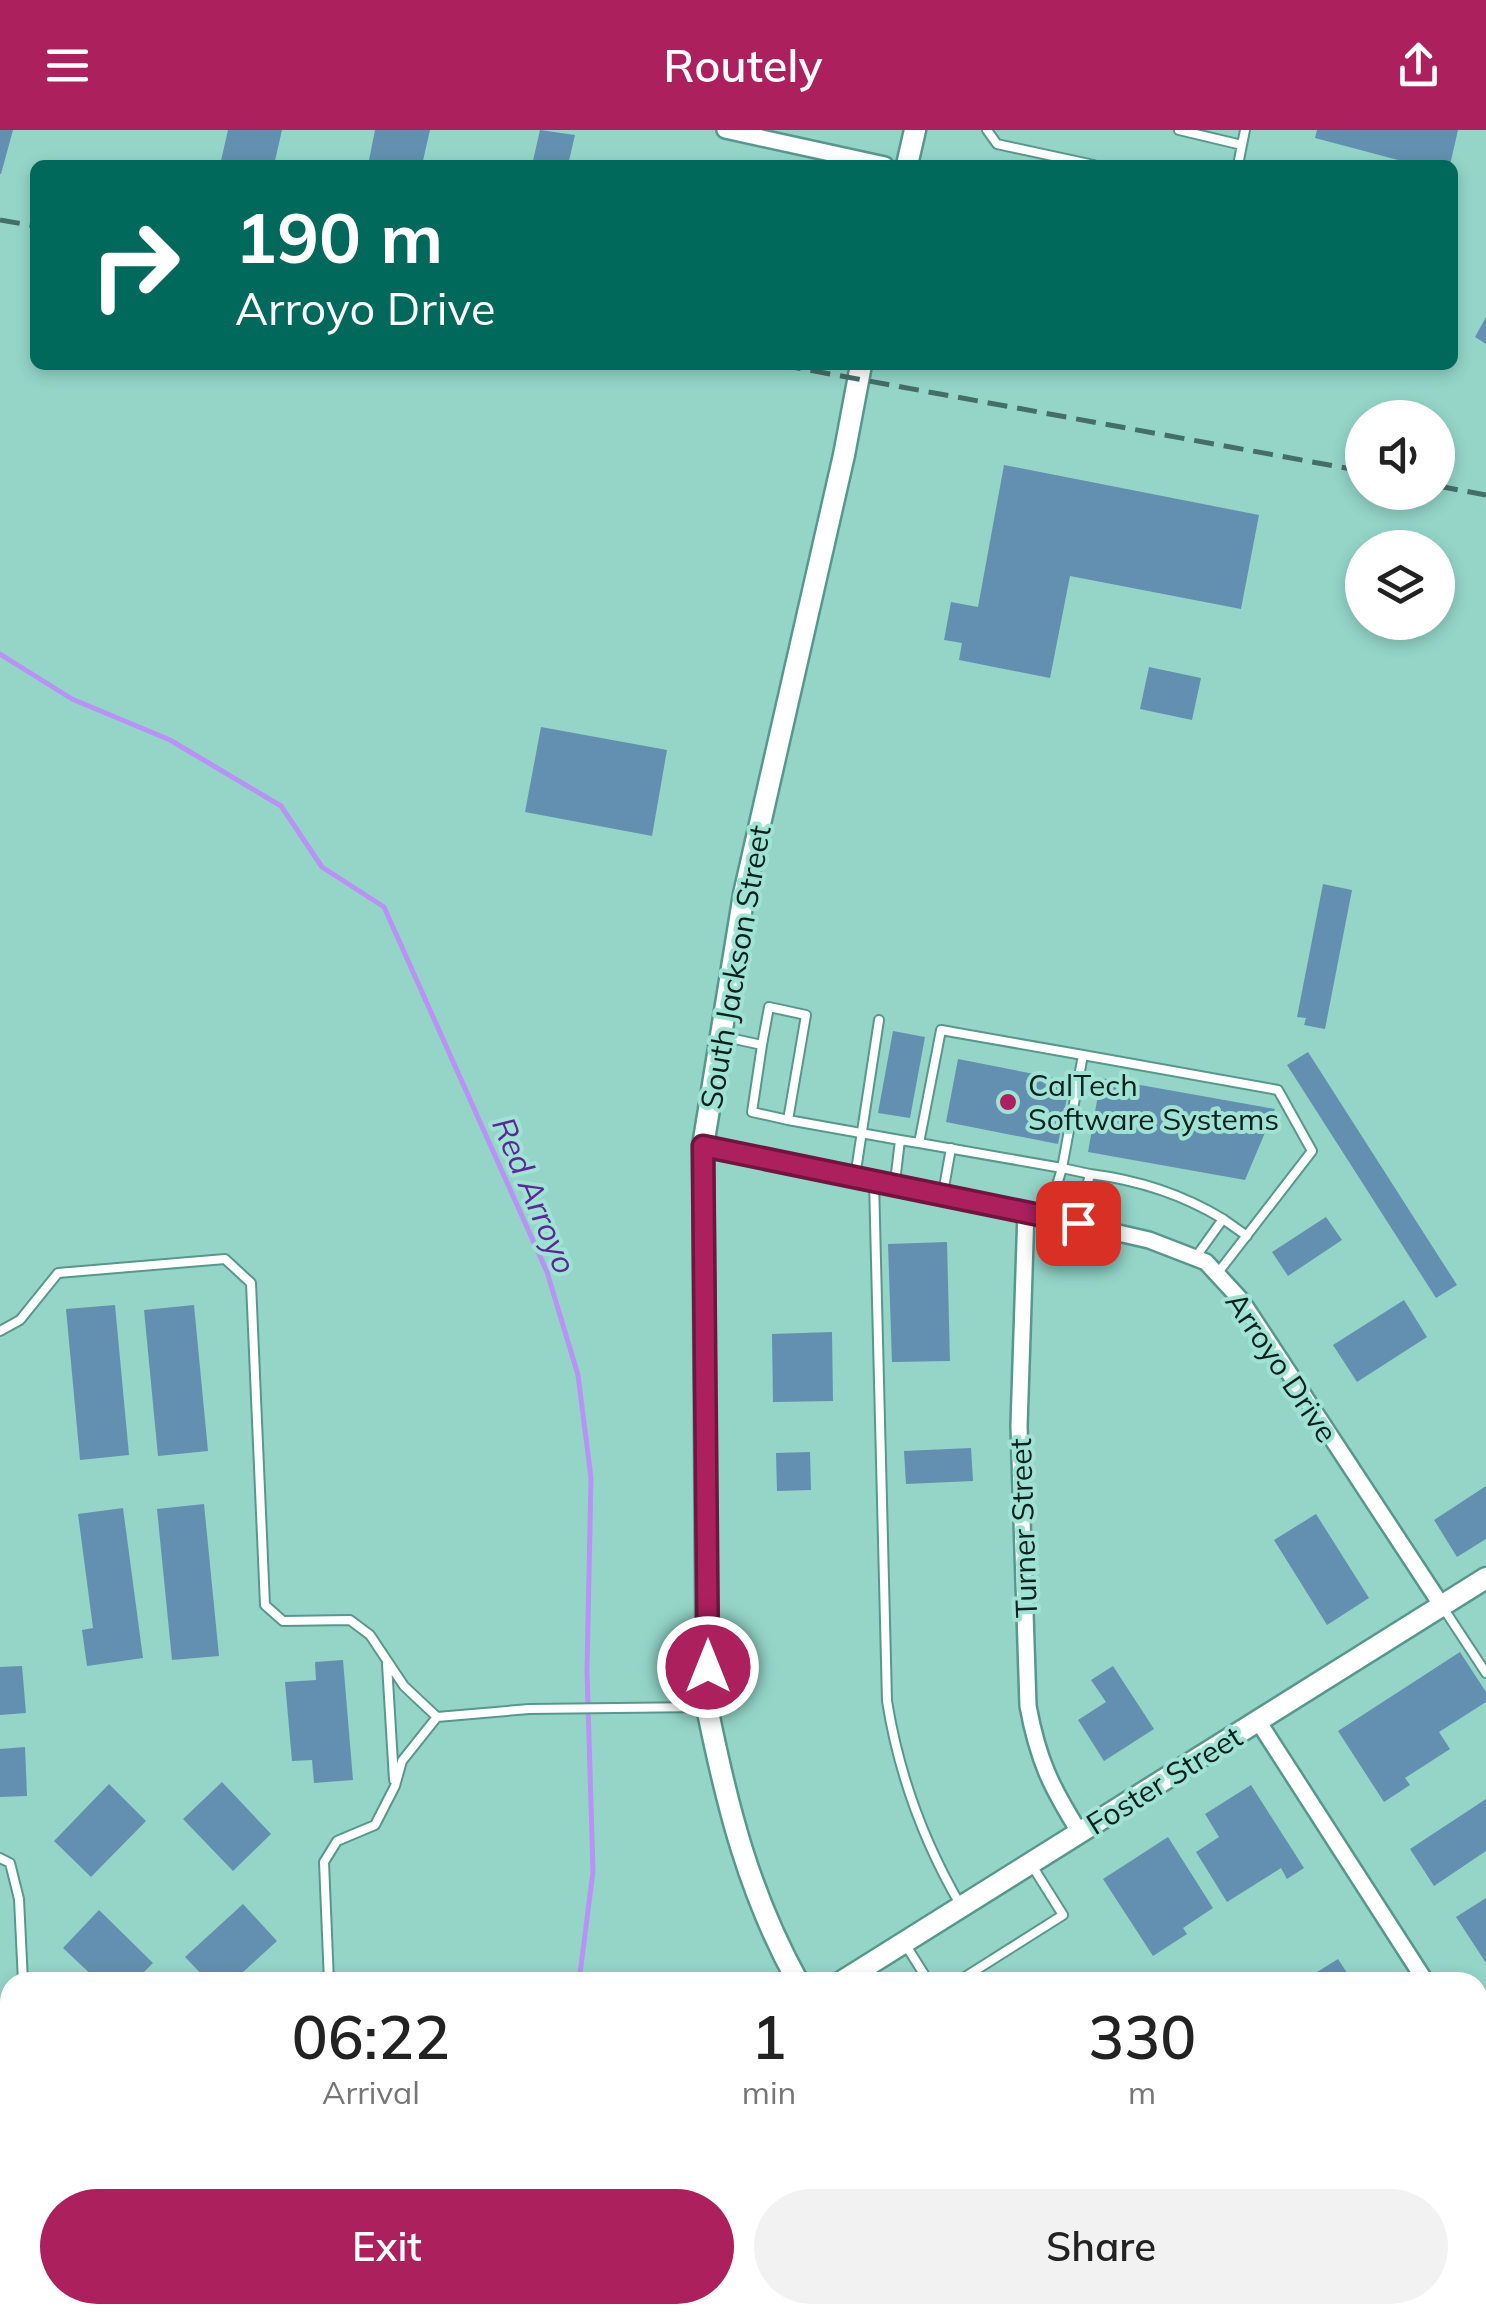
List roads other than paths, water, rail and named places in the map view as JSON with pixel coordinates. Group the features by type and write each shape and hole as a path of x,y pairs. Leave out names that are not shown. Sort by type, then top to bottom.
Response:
{"main road":[{"path":"908,160 915,130"},
{"name":"South Jackson Street","path":"792,1972 774,1940 743,1861 707,1707 703,1146 744,894 860,370"},
{"name":"Foster Street","path":"857,1972 1486,1578"}],"street":[{"path":"725,130 861,160"},
{"name":"Arroyo Drive","path":"703,1146 1048,1216 1149,1240 1206,1262 1241,1300 1442,1606"},
{"name":"Turner Street","path":"1026,1211 1019,1426 1028,1706 1035,1745 1049,1784 1080,1833"},
{"path":"1258,1722 1420,1972"}],"lane":[{"path":"987,130 997,144 1071,160"},
{"path":"1179,130 1242,145"},
{"path":"1239,160 1245,130"},
{"path":"788,1120 806,1015 770,1007 752,1112 788,1120 860,1134 1123,1178 1202,1206 1247,1236"},
{"path":"855,1177 879,1020"},
{"path":"920,1143 941,1030 1278,1090 1312,1151 1217,1274"},
{"path":"721,1036 762,1046"},
{"path":"1048,1216 1062,1168 1083,1056"},
{"path":"894,1185 900,1140"},
{"path":"943,1194 951,1148"},
{"path":"1078,1223 1090,1174"},
{"path":"874,1180 887,1701 896,1758 914,1812 934,1859 962,1907"},
{"path":"1195,1258 1223,1219"},
{"path":"0,1331 20,1320 58,1273 225,1259 251,1283 266,1604 283,1621 350,1620 370,1634 404,1686 437,1717"},
{"path":"1442,1606 1486,1673"},
{"path":"387,1659 395,1786"},
{"path":"329,1972 324,1862 337,1841 375,1826 395,1786 402,1760 437,1717 529,1709 707,1707"},
{"path":"0,1858 10,1863 19,1899 23,1972"},
{"path":"973,1972 1063,1915 1031,1864"},
{"path":"904,1943 923,1972"}],"waterway":[{"name":"Red Arroyo","path":"0,654 72,699 170,740 281,806 322,867 384,907 547,1272 578,1375 591,1478 587,1671 593,1871 580,1972"}],"railway":[{"path":"0,220 30,225"},
{"path":"808,370 1345,468"},
{"path":"1455,489 1486,495"}],"place":[{"name":"CalTech Software Systems","path":"1008,1102"}]}
